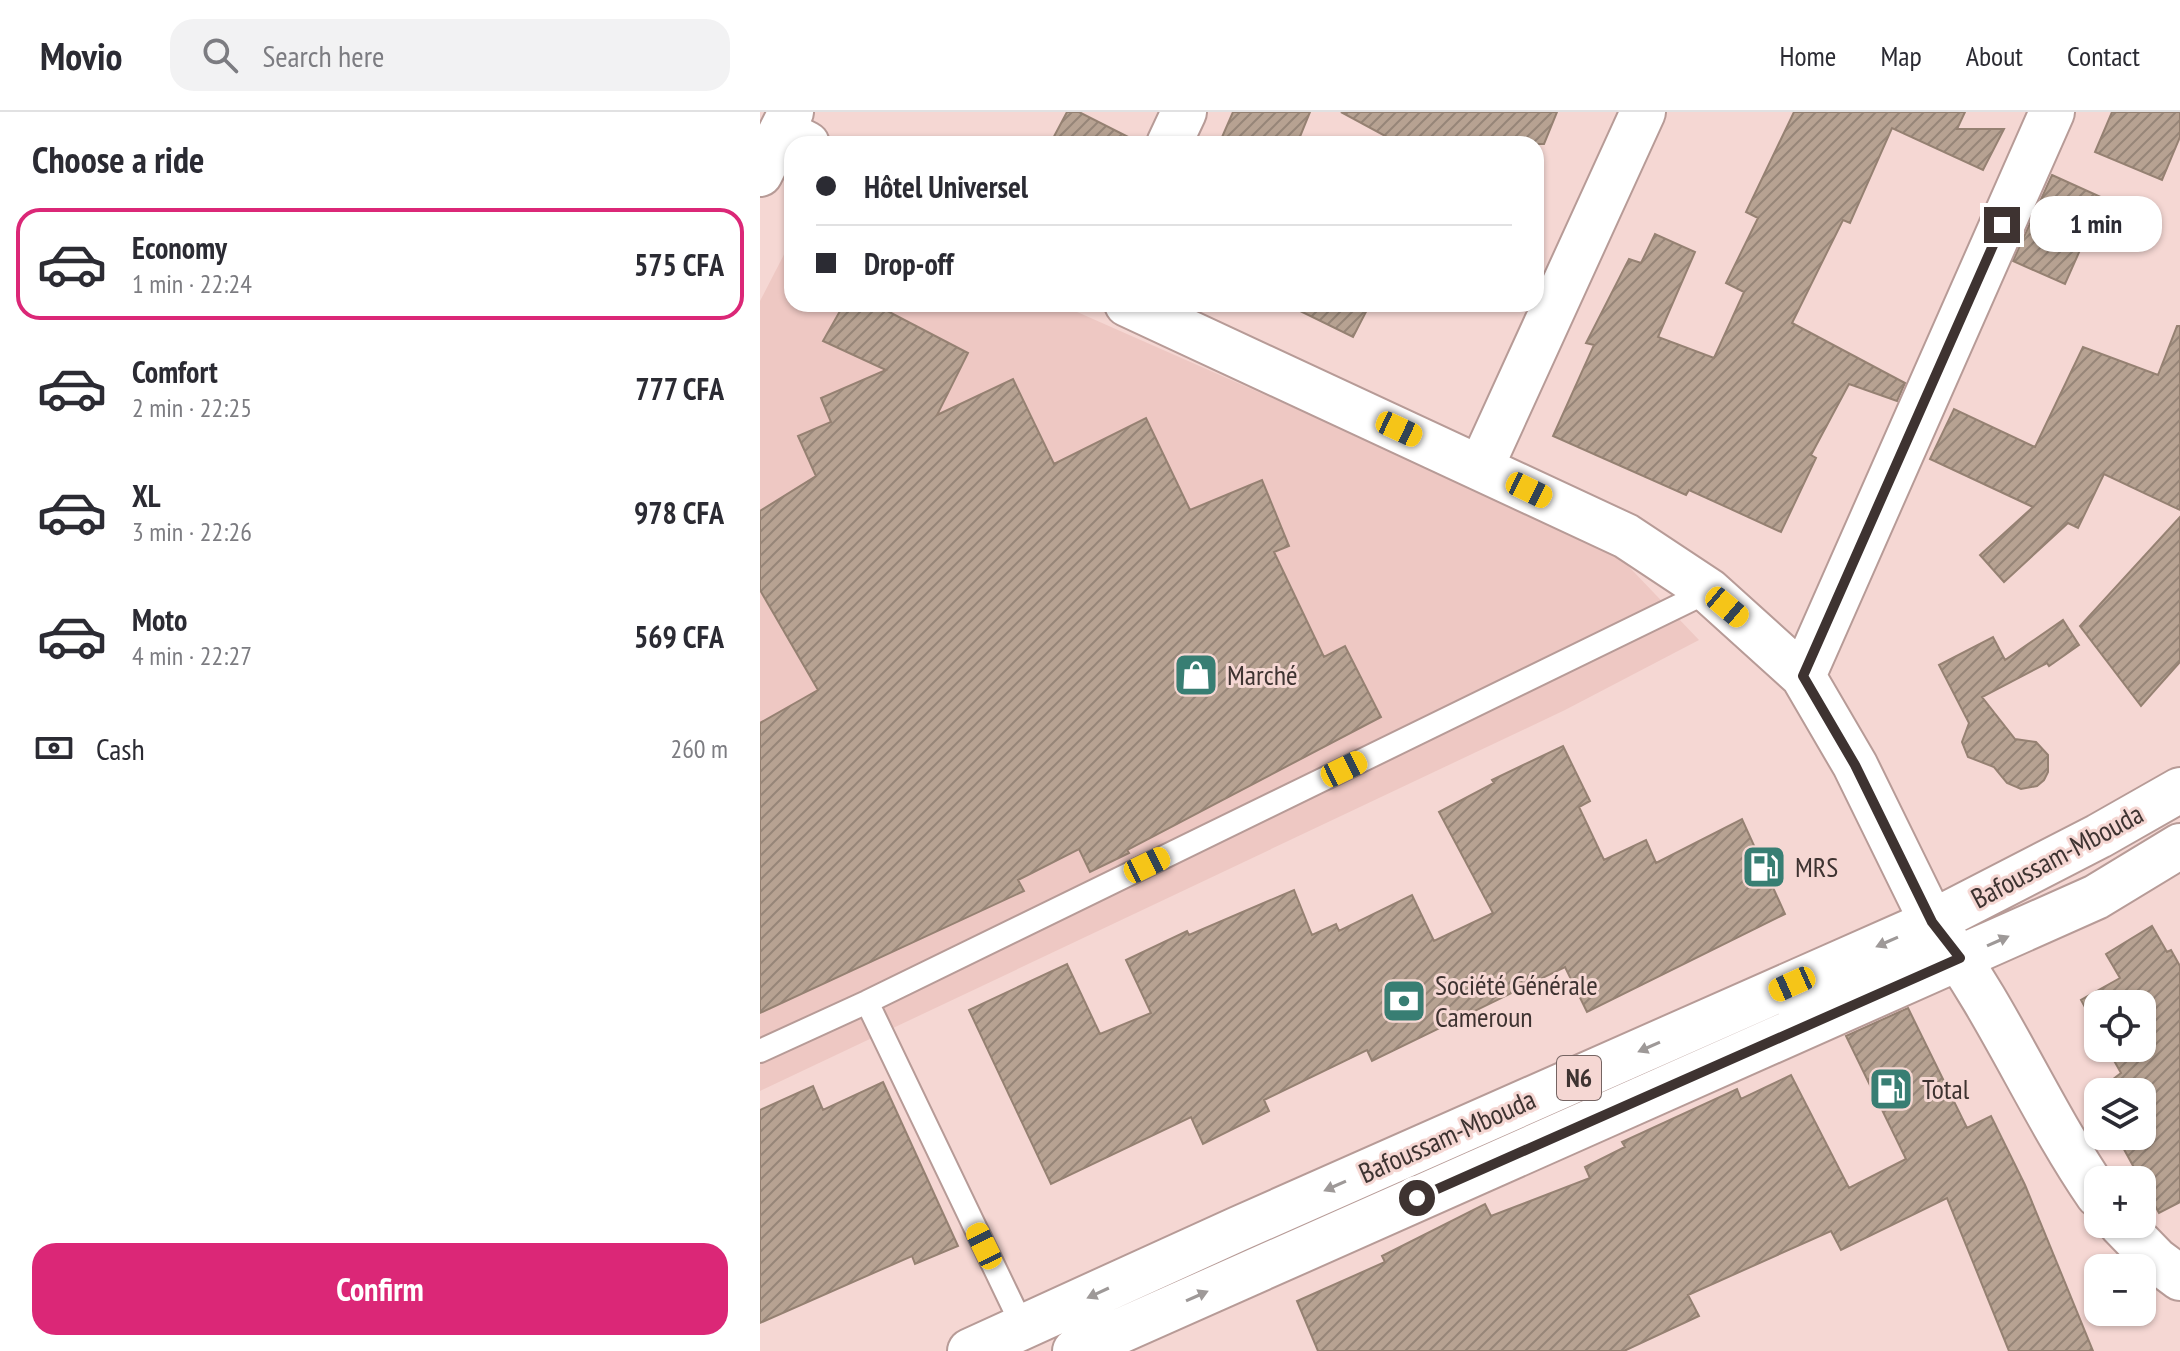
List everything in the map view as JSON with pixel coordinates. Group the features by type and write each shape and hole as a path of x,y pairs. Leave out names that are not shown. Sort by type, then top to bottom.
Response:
{"main road":[{"path":"1173,136 1184,112"},
{"path":"1481,467 1643,112"},
{"path":"1803,676 2052,112"},
{"path":"760,174 784,141"},
{"path":"1144,312 1626,536 1709,591 1803,676 1855,765 1932,922 1960,958 2022,1070 2084,1172"},
{"name":"Bafoussam-Mbouda","path":"970,1351 1029,1339 1238,1229 1932,922 2099,836 2180,790"},
{"name":"Bafoussam-Mbouda","path":"1075,1351 2096,897 2180,846"},
{"path":"2135,1238 2180,1278"}],"lane":[{"path":"760,1051 867,1002 1709,591"},
{"path":"867,1002 1029,1339"}],"shaded area":[{"name":"Marché","path":"784,254 784,312 1077,312 1610,547 1699,640 1565,710 760,1091 760,301"}],"building":[{"path":"1067,112 1079,112 1126,136 1054,136"},
{"path":"1233,112 1310,112 1300,136 1222,136"},
{"path":"1341,112 1557,112 1544,144 1544,136 1385,136"},
{"path":"1794,112 1965,112 1957,129 2004,129 1983,170 1892,128 1850,223 1843,220 1792,323 1905,383 1897,401 1849,384 1811,455 1816,458 1781,532 1689,490 1686,495 1553,436 1594,345 1586,343 1629,259 1641,263 1655,234 1695,252 1658,337 1714,358 1744,292 1726,283 1758,218 1746,212"},
{"path":"2112,112 2180,112 2180,137 2162,180 2095,152"},
{"path":"2052,175 2103,198 2065,284 2013,261"},
{"path":"839,312 889,312 968,353 937,415 1013,379 1054,464 1146,418 1190,510 1262,480 1289,546 1274,552 1324,657 1345,646 1381,717 1090,872 1079,849 1018,880 1024,891 760,1013 760,723 818,690 760,590 760,511 816,476 798,436 831,422 821,398 886,370 823,341"},
{"path":"1302,312 1366,312 1353,337"},
{"path":"2177,326 2180,326 2180,510 2104,474 2078,528 2068,523 2004,582 1980,555 2033,507 1930,459 1954,409 2035,447 2083,347 2158,375"},
{"path":"2180,517 2180,662 2141,706 2080,626"},
{"path":"2063,620 2079,645 2049,666 2047,663 1982,697 2015,739 2036,742 2048,755 2048,772 2044,780 2037,786 2021,789 2007,783 1994,767 1968,757 1962,742 1969,723 1939,665 1993,637 2005,660"},
{"path":"1563,746 1590,801 1579,807 1604,860 1646,840 1656,863 1742,819 1785,914 1587,1012 1565,967 1372,1061 1367,1050 1264,1100 1269,1111 1203,1144 1191,1117 1051,1184 969,1010 1067,964 1100,1034 1151,1013 1126,960 1187,931 1189,935 1294,890 1312,935 1336,924 1339,931 1412,895 1434,941 1493,913 1439,812 1494,783 1492,780"},
{"path":"2152,926 2167,952 2171,950 2180,966 2180,1202 2159,1213 2156,1208 2156,1166 2133,1166 2124,1150 2156,1150 2156,1078 2114,1078 2121,1073 2115,1062 2156,1062 2156,990 2099,990 2120,978 2106,954"},
{"path":"1908,1008 1967,1128 1991,1116 2025,1185 2093,1351 2009,1351 1947,1198 1841,1250 1831,1231 1688,1295 1699,1316 1624,1351 1318,1351 1297,1301 1385,1262 1382,1256 1485,1204 1491,1216 1590,1178 1585,1167 1625,1147 1622,1142 1737,1089 1741,1099 1791,1075 1849,1188 1906,1159 1846,1036"},
{"path":"883,1082 958,1246 915,1264 912,1256 760,1323 760,1110 813,1086 823,1110"}],"place":[{"name":"Marché","path":"1196,675"},
{"name":"MRS","path":"1764,867"},
{"name":"Société Générale Cameroun","path":"1404,1001"},
{"name":"Total","path":"1891,1089"}],"route":[{"path":"1417,1198 1960,958 1932,922 1855,765 1803,676 2002,225"}]}
